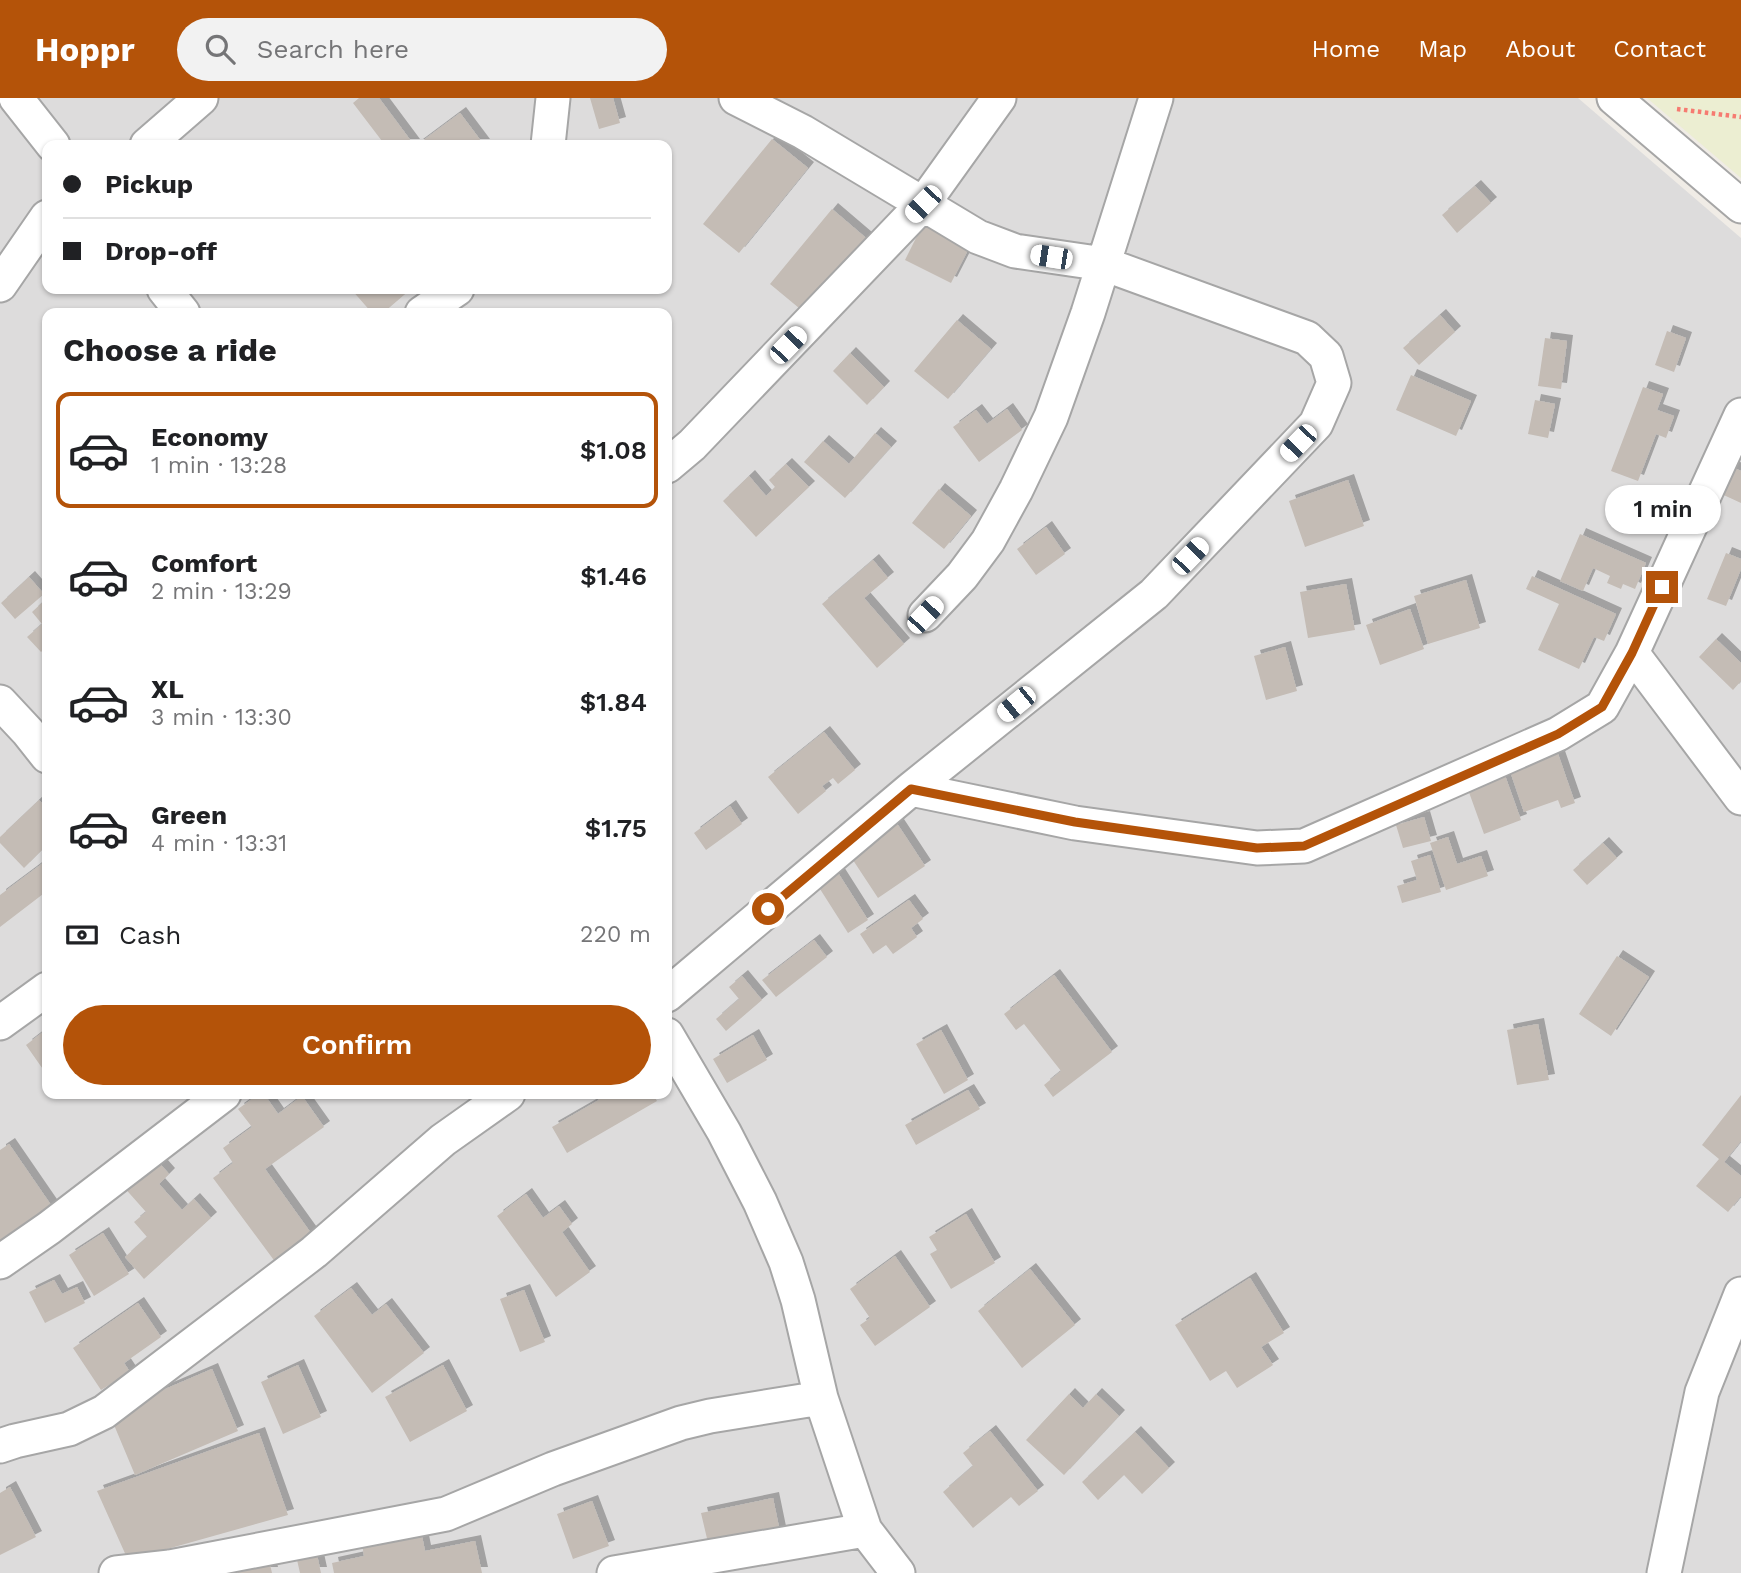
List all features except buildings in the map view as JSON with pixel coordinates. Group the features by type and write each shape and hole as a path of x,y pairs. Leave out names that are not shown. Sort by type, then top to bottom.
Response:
{"street":[{"path":"16,98 49,140"},
{"path":"153,140 201,98"},
{"path":"549,140 553,98"},
{"path":"672,991 911,789 1154,594 1316,424 1334,383 1326,356 1307,338 1104,264 1015,251 978,237 803,132 736,98"},
{"path":"672,462 692,445 923,204 999,98"},
{"path":"925,615 962,576 988,541 1051,416 1088,313 1156,98"},
{"path":"1614,98 1741,206"},
{"path":"0,285 42,224"},
{"path":"168,294 179,308"},
{"path":"431,308 450,294"},
{"path":"911,789 1075,822 1257,848 1304,846 1558,734 1602,707 1632,653 1741,415"},
{"path":"1632,653 1741,798"},
{"path":"0,702 42,750"},
{"path":"0,1023 42,993"},
{"path":"672,1044 724,1132 786,1262 798,1300 821,1398 865,1530 898,1573"},
{"path":"0,1262 49,1228 217,1099"},
{"path":"0,1446 69,1429 104,1412 314,1252 443,1140 501,1099"},
{"path":"1664,1573 1702,1392 1741,1294"},
{"path":"116,1573 170,1567 446,1514 553,1469 681,1423 821,1398"},
{"path":"614,1573 865,1530"}],"shaded area":[{"path":"0,98 1578,98 1741,238 1741,1573 0,1573"}],"green space":[{"path":"1647,98 1741,98 1741,178"}],"route":[{"path":"768,909 911,789 1075,822 1257,848 1304,846 1558,734 1602,707 1632,653 1662,587"}]}
